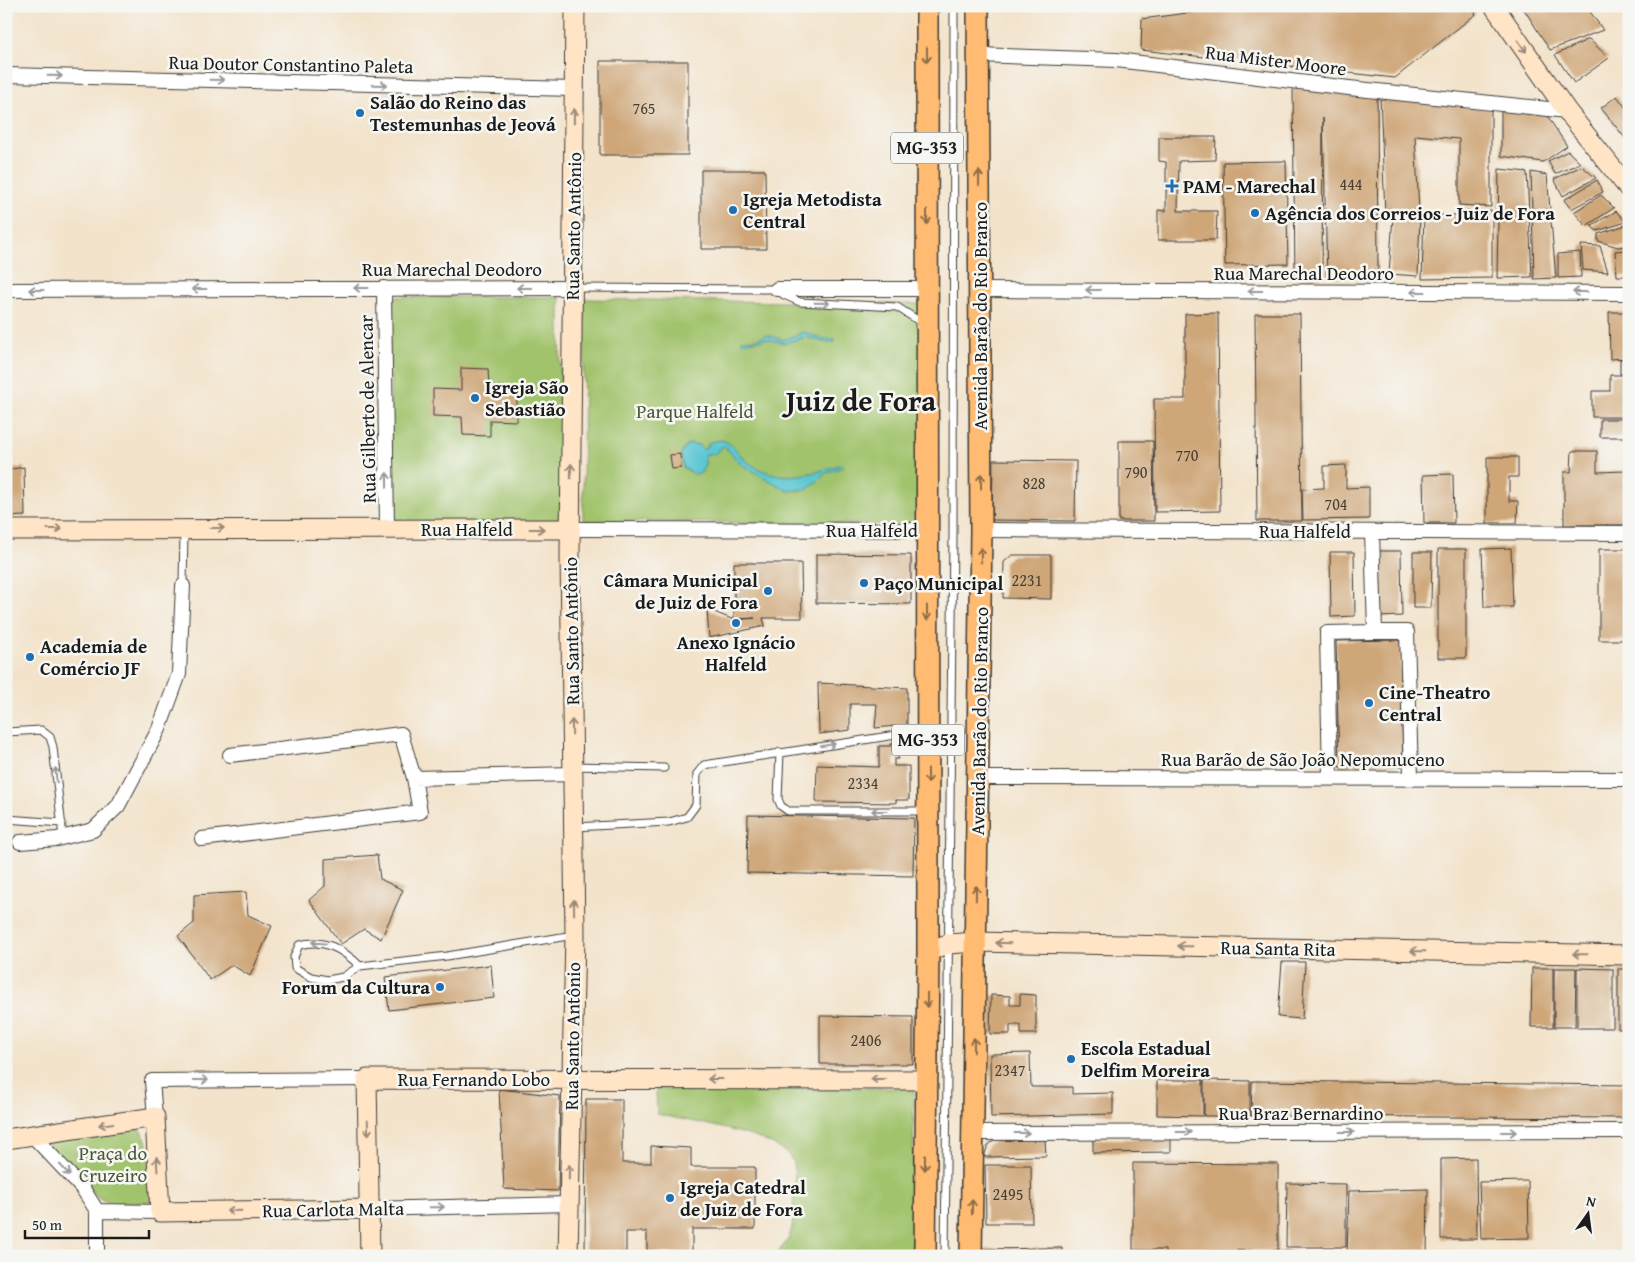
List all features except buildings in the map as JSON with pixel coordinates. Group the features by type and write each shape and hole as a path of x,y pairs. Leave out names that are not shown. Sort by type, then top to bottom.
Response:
{"main road":[{"name":"MG-353","path":"925,1256 928,951 927,6"},
{"name":"Avenida Barão do Rio Branco","path":"971,1256 982,530 978,6"}],"street":[{"name":"Rua Santo Antônio","path":"568,1256 575,934 570,528 575,6"},
{"path":"1494,6 1567,112 1629,189"},
{"name":"Rua Mister Moore","path":"979,55 1116,60 1567,112"},
{"name":"Rua Doutor Constantino Paleta","path":"6,75 574,90"},
{"name":"Rua Gilberto de Alencar","path":"384,288 388,529"},
{"name":"Rua Marechal Deodoro","path":"6,290 573,288"},
{"name":"Rua Marechal Deodoro","path":"777,289 927,289"},
{"name":"Rua Marechal Deodoro","path":"980,290 1629,293"},
{"name":"Rua Halfeld","path":"6,530 570,528 927,530"},
{"name":"Rua Halfeld","path":"982,530 1629,533"},
{"path":"1372,532 1375,632"},
{"path":"20,842 62,830 93,830 118,806 159,729 179,674 183,586"},
{"path":"1330,778 1327,633 1407,632 1411,778"},
{"path":"202,839 420,812 414,778 402,734 230,755"},
{"path":"414,778 573,770"},
{"name":"Rua Barão de São João Nepomuceno","path":"978,778 1629,779"},
{"name":"Rua Santa Rita","path":"928,951 948,944 976,942 1629,955"},
{"name":"Rua Fernando Lobo","path":"160,1212 152,1080 571,1078 926,1080"},
{"path":"367,1079 370,1256"},
{"path":"6,1139 155,1117"},
{"name":"Rua Braz Bernardino","path":"973,1133 1629,1132"},
{"path":"32,1135 83,1189 97,1211 97,1256"},
{"name":"Rua Carlota Malta","path":"97,1211 370,1209 569,1204"}],"lane":[{"name":"Avenida Barão do Rio Branco","path":"945,1256 953,535 954,6"},
{"name":"Rua Marechal Deodoro","path":"573,288 777,289"},
{"path":"777,289 784,295 800,302 898,307 919,321 919,349 927,353"},
{"path":"183,586 184,528"},
{"path":"6,732 41,730 50,737 53,747 62,830 6,819"},
{"path":"574,826 680,821 692,814 696,805 697,774 704,765 902,734 928,733"},
{"path":"780,752 778,799 779,804 788,811 928,811"},
{"path":"573,770 664,768"},
{"path":"360,966 345,952 326,943 312,942 299,945 294,957 295,968 311,977 328,980 343,977 360,966 447,956 575,934"}],"green space":[{"path":"390,297 560,297 561,525 391,525"},
{"name":"Parque Halfeld","path":"584,299 922,304 922,525 583,521"},
{"path":"914,1088 912,1256 769,1256 780,1250 784,1245 790,1235 793,1223 794,1168 786,1153 754,1137 710,1125 657,1114 656,1089"},
{"name":"Praça do Cruzeiro","path":"129,1125 141,1131 147,1142 152,1201 123,1204 105,1201 80,1181 43,1138"}],"water":[{"path":"804,332 822,339 835,339 835,342 823,342 806,337 785,343 766,339 742,343 742,340 756,339 766,335 784,340"},
{"path":"722,440 734,447 748,462 759,469 771,473 782,475 806,474 842,464 843,467 826,473 808,489 788,491 742,465 724,446 714,454 705,454 705,465 701,473 695,474 683,468 681,453 688,444 699,445 704,450 710,442"}],"place":[{"name":"Salão do Reino das Testemunhas de Jeová","path":"360,113"},
{"name":"PAM - Marechal","path":"1172,186"},
{"name":"Igreja Metodista Central","path":"733,210"},
{"name":"Agência dos Correios - Juiz de Fora","path":"1255,213"},
{"name":"Igreja São Sebastião","path":"475,398"},
{"name":"Paço Municipal","path":"864,583"},
{"name":"Câmara Municipal de Juiz de Fora","path":"768,591"},
{"name":"Anexo Ignácio Halfeld","path":"736,623"},
{"name":"Academia de Comércio JF","path":"30,657"},
{"name":"Cine-Theatro Central","path":"1369,703"},
{"name":"Forum da Cultura","path":"440,987"},
{"name":"Escola Estadual Delfim Moreira","path":"1071,1059"},
{"name":"Igreja Catedral de Juiz de Fora","path":"670,1198"}],"district":[{"name":"Juiz de Fora","path":"861,401"}]}
